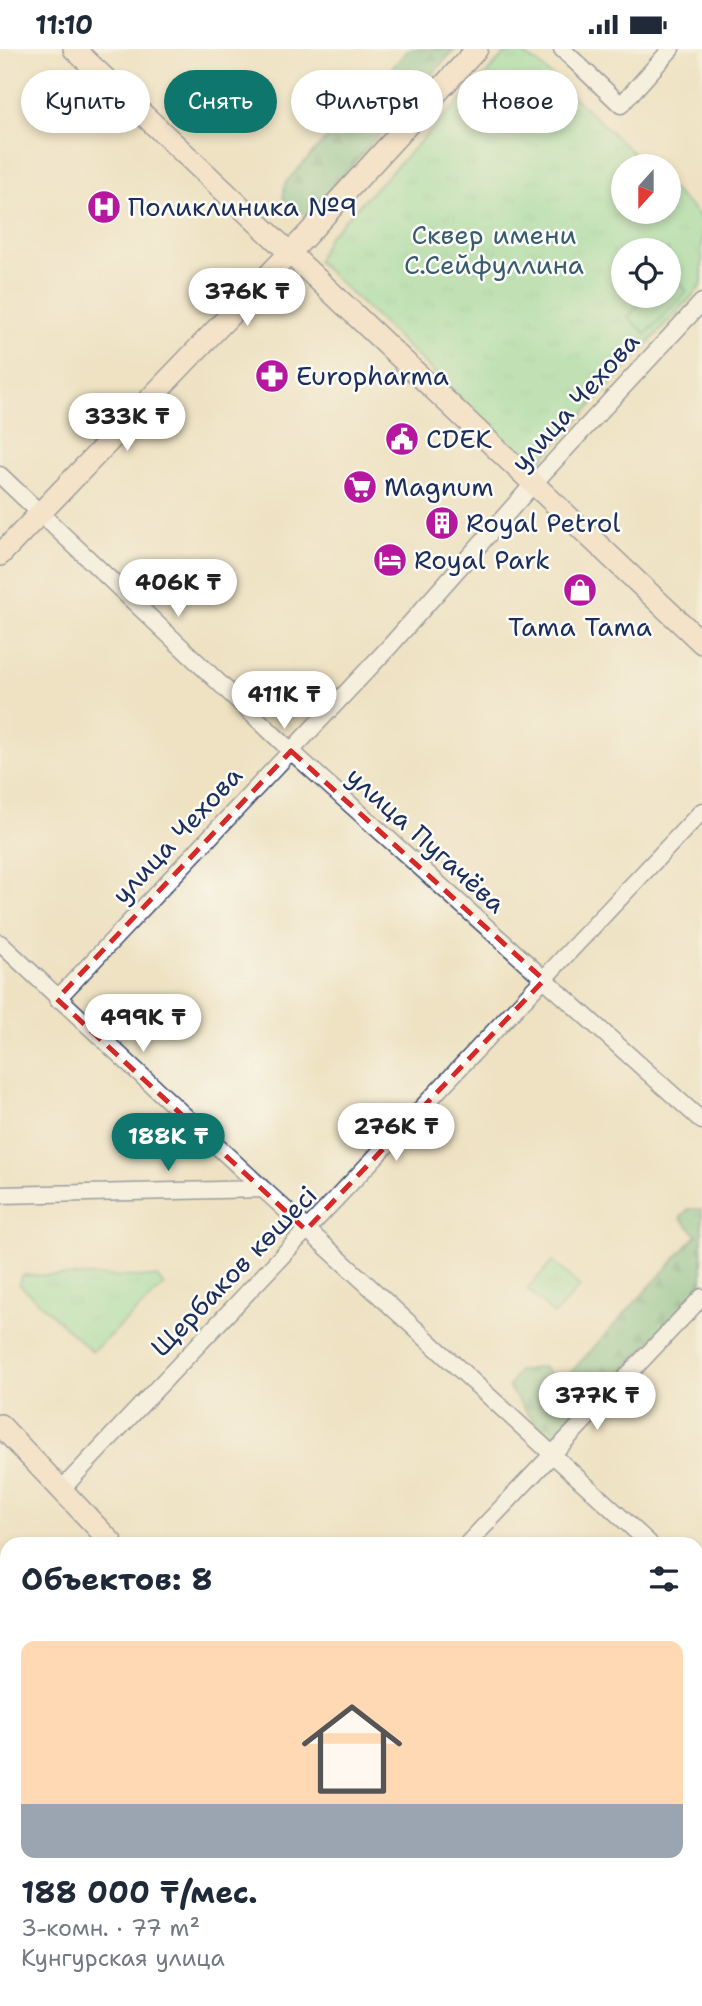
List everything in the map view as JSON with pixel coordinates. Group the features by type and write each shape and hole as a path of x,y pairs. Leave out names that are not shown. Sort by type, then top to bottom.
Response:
{"main road":[{"path":"74,49 284,258 534,483 702,643"},
{"path":"0,555 284,258 477,49"},
{"path":"0,1425 106,1537"}],"street":[{"path":"562,49 621,105 671,49"},
{"name":"улица Чехова","path":"57,999 390,646 534,483 702,302"},
{"name":"улица Пугачёва","path":"0,475 291,751 702,1121"},
{"name":"Щербаков көшесі","path":"61,1490 702,811"},
{"path":"0,943 306,1230 642,1537"},
{"path":"0,1195 264,1189"},
{"path":"474,1537 702,1297"}],"highlighted area":[{"path":"291,751 544,980 306,1230 57,999"}],"green space":[{"path":"409,49 455,49 436,70 390,70"},
{"name":"Сквер имени С.Сейфуллина","path":"518,51 545,70 490,70 505,54"},
{"name":"Сквер имени С.Сейфуллина","path":"578,101 634,154 611,154 611,224 681,224 681,198 702,218 702,285 681,308 681,238 611,238 611,308 681,308 534,468 317,261 328,237 429,133 443,133 443,118 457,104 457,133 578,133"},
{"path":"331,133 381,133 307,216 283,199 285,183"},
{"path":"681,285 687,291 681,297"},
{"path":"637,308 671,308 646,334 628,317"},
{"path":"688,1209 702,1209 702,1289 551,1443 508,1388 518,1371 543,1367 561,1383 697,1235 680,1218"},
{"path":"553,1261 580,1287 554,1315 527,1289"},
{"path":"21,1275 157,1277 164,1286 92,1352 19,1284"}],"place":[{"name":"Поликлиника №9","path":"104,207"},
{"name":"Europharma","path":"272,376"},
{"name":"CDEK","path":"402,439"},
{"name":"Magnum","path":"360,487"},
{"name":"Royal Petrol","path":"442,523"},
{"name":"Royal Park","path":"390,560"},
{"name":"Tama Tama","path":"580,590"}]}
